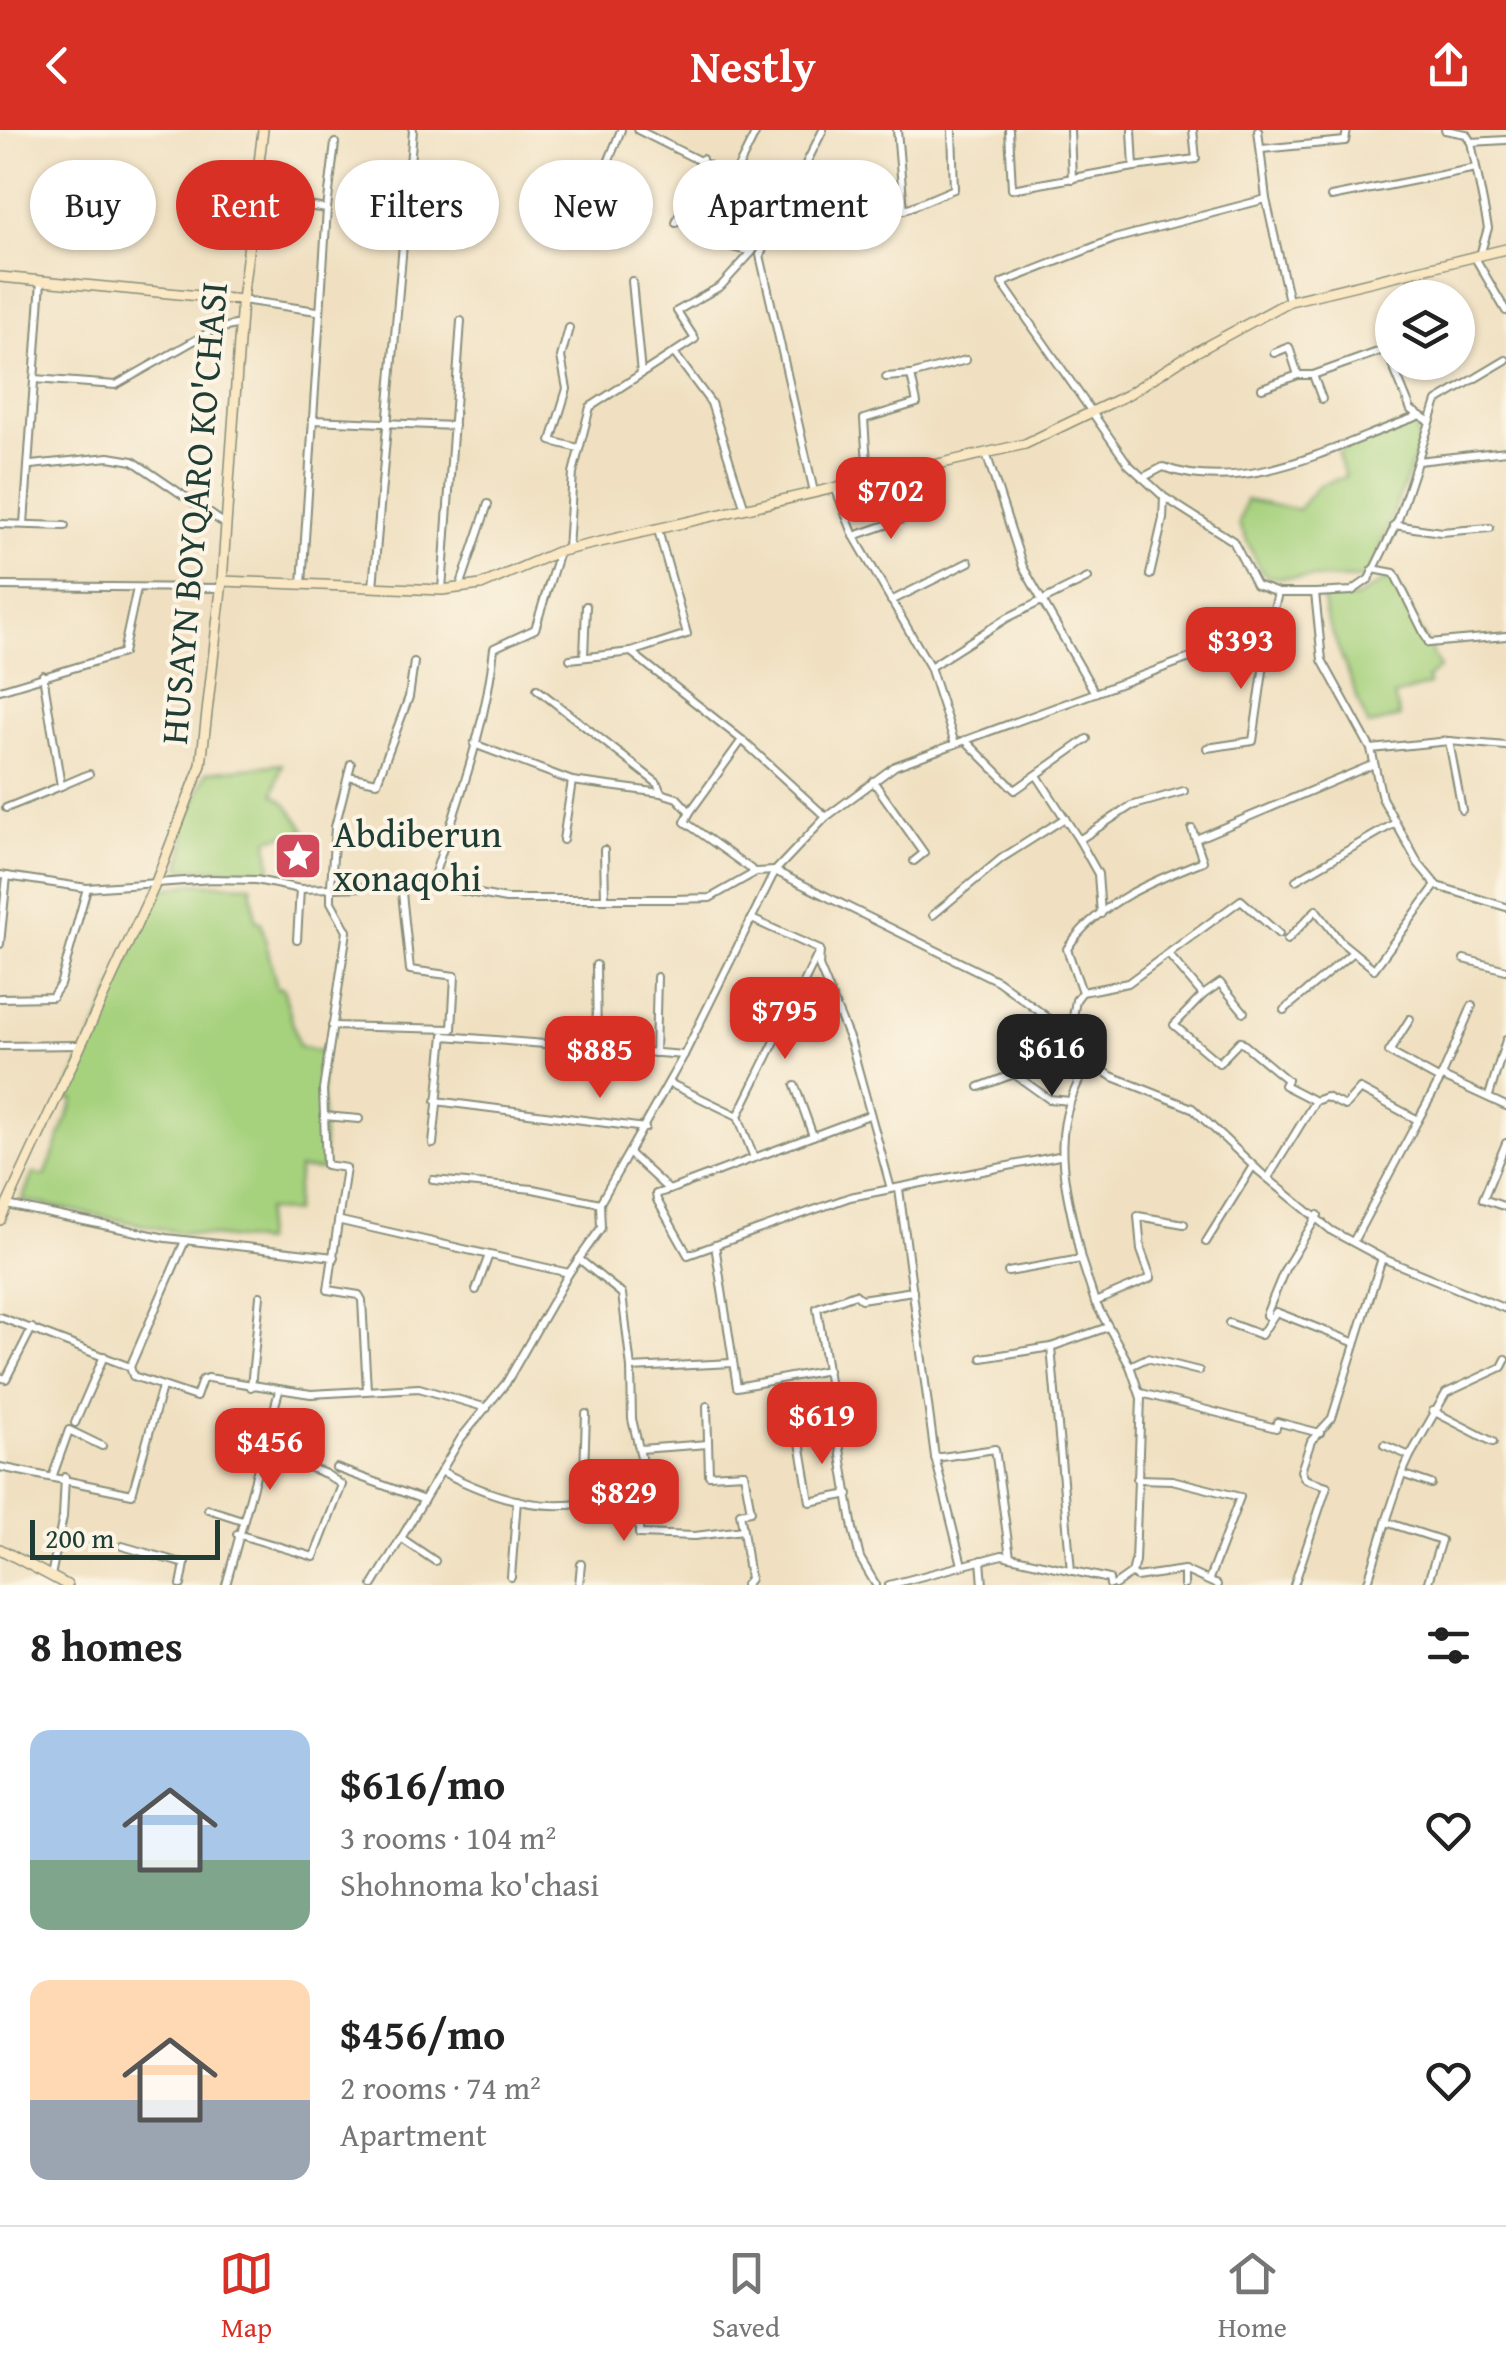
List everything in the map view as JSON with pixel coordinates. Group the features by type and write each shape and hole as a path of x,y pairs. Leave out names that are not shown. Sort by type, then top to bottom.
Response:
{"street":[{"name":"HUSAYN BOYQARO KO'CHASI","path":"259,160 263,130"},
{"path":"372,588 414,130"},
{"path":"609,160 621,130"},
{"path":"638,130 702,159"},
{"path":"742,160 757,130"},
{"path":"808,160 823,130"},
{"path":"896,130 904,210 954,188 952,130"},
{"path":"1009,130 1012,189 1196,159 1194,130"},
{"path":"1070,130 1072,179"},
{"path":"1132,130 1134,168"},
{"path":"1258,130 1266,199 1290,301"},
{"path":"1260,149 1345,140 1347,130"},
{"path":"1445,130 1466,134 1471,142 1488,228 1478,254 1506,311"},
{"path":"1471,142 1506,140"},
{"path":"302,584 317,311 335,143"},
{"path":"1331,197 1476,168"},
{"path":"1266,199 1114,240 1002,283 1142,478 1164,497 1233,541 1256,584 1278,593 1362,587 1393,525 1429,421 1446,394 1506,360"},
{"path":"315,207 327,209"},
{"path":"0,586 302,584 460,588 517,572 563,551 1026,444 1290,301 1506,249"},
{"name":"HUSAYN BOYQARO KO'CHASI","path":"0,1220 154,886 201,765 221,584 248,250"},
{"path":"744,250 756,253"},
{"path":"431,885 453,809 469,778 490,688 494,648 535,629 563,551 578,448 590,406 695,339 677,310 721,286 758,250"},
{"path":"756,253 814,494"},
{"path":"0,277 317,311"},
{"path":"24,524 41,280"},
{"path":"632,281 641,374"},
{"path":"442,590 461,321"},
{"path":"34,379 116,386 213,330 240,324"},
{"path":"569,328 560,357 567,390 551,441 578,448"},
{"path":"1274,352 1289,347 1298,375"},
{"path":"674,353 712,403 745,509"},
{"path":"1262,388 1375,353"},
{"path":"886,377 911,375 966,360"},
{"path":"868,478 864,419 918,403 911,375"},
{"path":"1313,375 1322,399"},
{"path":"1402,380 1416,417"},
{"path":"1142,478 1163,467 1189,476 1264,472 1416,417 1429,421"},
{"path":"312,420 454,426"},
{"path":"1418,461 1506,450"},
{"path":"987,456 1005,520 1042,599 1095,692"},
{"path":"31,465 108,457 133,461 225,524"},
{"path":"836,490 854,536 930,667 955,744"},
{"path":"1150,574 1164,519 1164,497"},
{"path":"460,588 488,504"},
{"path":"854,536 915,515"},
{"path":"0,524 65,526"},
{"path":"1393,525 1441,532 1490,528"},
{"path":"570,660 631,652 687,634 658,530"},
{"path":"890,600 969,562"},
{"path":"1373,569 1394,573 1430,643 1506,636"},
{"path":"930,667 1042,599 1088,578"},
{"path":"0,690 123,653 137,588"},
{"path":"1207,748 1252,740 1278,593"},
{"path":"1315,593 1322,660 1371,749 1372,765 1394,823 1436,885 1506,906"},
{"path":"584,657 586,606"},
{"path":"373,1585 461,1438 488,1408 601,1228 600,1202 684,1055 775,871 826,817 895,766 1269,629"},
{"path":"631,652 742,740 826,817"},
{"path":"348,776 377,782 409,697 414,662"},
{"path":"44,675 61,786"},
{"path":"536,689 658,783 661,793"},
{"path":"742,740 685,822 756,872"},
{"path":"965,740 1015,790 1088,740"},
{"path":"1371,749 1421,740 1506,746"},
{"path":"1449,741 1462,810"},
{"path":"474,744 572,782 661,793 676,798 690,812"},
{"path":"351,764 336,827 331,886 331,902 347,931 332,1026 324,1116 326,1165 346,1168 328,1290 358,1295 362,1300 367,1390"},
{"path":"1196,840 1372,765"},
{"path":"6,808 88,774"},
{"path":"1038,777 1098,874 1102,915"},
{"path":"873,781 924,853 914,861"},
{"path":"562,840 572,782"},
{"path":"1079,840 1131,806 1184,791"},
{"path":"933,915 1002,858 1065,818"},
{"path":"1296,880 1394,823"},
{"path":"1082,992 1067,949 1076,934 1136,890 1203,861 1192,829"},
{"path":"604,850 605,899"},
{"path":"0,944 4,876 87,888 212,879 256,880 300,889 401,883 506,898 605,899 710,898 756,872 775,871 998,981 1070,1034 1090,1062 1124,1084 1192,1108 1253,1166 1352,1242 1506,1309"},
{"path":"401,883 410,970 455,976 452,1029 444,1032"},
{"path":"1287,940 1316,910 1353,952 1374,969 1436,885"},
{"path":"0,998 52,997 60,985 87,888"},
{"path":"297,940 300,889"},
{"path":"1070,1034 1076,1000 1082,992 1123,986 1241,900 1279,934"},
{"path":"754,920 820,950"},
{"path":"820,950 819,966 850,1043 869,1115 895,1189 935,1458 962,1564"},
{"path":"738,1116 820,950"},
{"path":"1284,1010 1353,952"},
{"path":"1169,955 1203,996"},
{"path":"1464,959 1506,970"},
{"path":"596,965 597,1047"},
{"path":"655,1053 657,977"},
{"path":"1244,1012 1220,983 1174,1025 1220,1063 1240,1041 1287,1080 1284,1085 1315,1101"},
{"path":"1352,1242 1440,1078 1472,1006"},
{"path":"1410,1019 1390,1052 1506,1106"},
{"path":"332,1026 444,1032 684,1055"},
{"path":"433,1144 444,1032"},
{"path":"1489,1096 1506,1040"},
{"path":"0,1046 80,1046"},
{"path":"1090,1062 1070,1101 1059,1156 1081,1259 1095,1302 1130,1366 1140,1393 1132,1573 1136,1578 1184,1570 1217,1585"},
{"path":"979,1087 1014,1074 1049,1098 1070,1101"},
{"path":"669,1082 738,1116 754,1158"},
{"path":"795,1086 812,1136"},
{"path":"1268,1178 1315,1101 1326,1097 1345,1106 1360,1089 1418,1120"},
{"path":"436,1101 645,1128"},
{"path":"869,1115 656,1194 688,1255 850,1196 1059,1156"},
{"path":"324,1116 359,1119"},
{"path":"1506,1143 1483,1199 1506,1207"},
{"path":"630,1155 669,1190"},
{"path":"1206,1242 1253,1166"},
{"path":"432,1180 533,1189 600,1202"},
{"path":"7,1206 185,1241 334,1257"},
{"path":"1270,1317 1266,1314 1285,1270 1318,1215"},
{"path":"1095,1302 1150,1278 1141,1250 1138,1216 1184,1224"},
{"path":"340,1221 569,1274"},
{"path":"185,1241 130,1367 133,1376 196,1397 202,1380 208,1378 279,1392 419,1388 488,1408"},
{"path":"715,1245 737,1386 828,1370"},
{"path":"476,1290 489,1255"},
{"path":"1294,1585 1328,1486 1301,1476 1311,1441 1332,1418 1382,1258"},
{"path":"579,1259 622,1294 632,1368 632,1420 639,1449 639,1534 695,1536 743,1530"},
{"path":"1008,1272 1081,1259"},
{"path":"876,1585 860,1558 818,1308 856,1294 861,1299 913,1290"},
{"path":"251,1387 260,1296"},
{"path":"1230,1324 1261,1335 1276,1312 1353,1342"},
{"path":"0,1318 130,1367"},
{"path":"0,1376 6,1379 32,1328"},
{"path":"982,1358 1052,1347 1108,1328"},
{"path":"1052,1347 1071,1571"},
{"path":"76,1423 104,1356"},
{"path":"1130,1366 1147,1358 1200,1371"},
{"path":"632,1368 732,1364"},
{"path":"1368,1585 1402,1474 1433,1412 1446,1394 1505,1366"},
{"path":"0,1467 65,1477 132,1494 162,1386"},
{"path":"226,1585 279,1392"},
{"path":"1140,1393 1276,1428 1277,1422 1320,1433"},
{"path":"707,1406 709,1475 744,1473 751,1511 740,1514 750,1578 746,1585"},
{"path":"1433,1412 1493,1442"},
{"path":"583,1503 586,1414"},
{"path":"52,1475 69,1430 102,1446"},
{"path":"799,1436 810,1502 849,1494"},
{"path":"639,1449 708,1444"},
{"path":"1384,1446 1410,1456"},
{"path":"237,1534 314,1557 342,1485 326,1474 263,1450"},
{"path":"935,1458 995,1450 1010,1557"},
{"path":"336,1468 424,1500"},
{"path":"441,1471 517,1500 638,1503"},
{"path":"1402,1474 1431,1484"},
{"path":"51,1576 64,1517 65,1477"},
{"path":"1137,1479 1172,1480 1240,1497 1209,1579"},
{"path":"511,1576 517,1500"},
{"path":"208,1508 242,1520"},
{"path":"1386,1522 1440,1540 1427,1585"},
{"path":"401,1538 435,1562"},
{"path":"122,1546 185,1564 180,1585"},
{"path":"0,1549 67,1585"},
{"path":"889,1585 962,1564 1010,1557 1109,1579 1112,1585 1132,1573"},
{"path":"980,1560 982,1585"},
{"path":"579,1585 581,1564"},
{"path":"1184,1570 1184,1585"}],"green space":[{"path":"1416,422 1419,446 1370,572 1361,579 1270,577 1261,571 1239,524 1246,500 1298,510 1319,485 1345,477 1338,454 1349,444"},
{"path":"1392,576 1440,668 1427,678 1429,685 1394,696 1400,717 1368,726 1325,614 1322,596 1356,598"},
{"path":"282,764 274,794 287,804 305,830 268,839 271,872 180,868 185,841 182,830 207,772"},
{"path":"192,883 251,885 256,921 261,922 277,988 283,988 299,1046 321,1051 324,1170 299,1169 294,1212 266,1210 263,1242 177,1232 22,1200 33,1173 45,1176 74,1100 65,1096 157,896 165,889"}],"place":[{"name":"Abdiberun xonaqohi","path":"298,856"}]}
